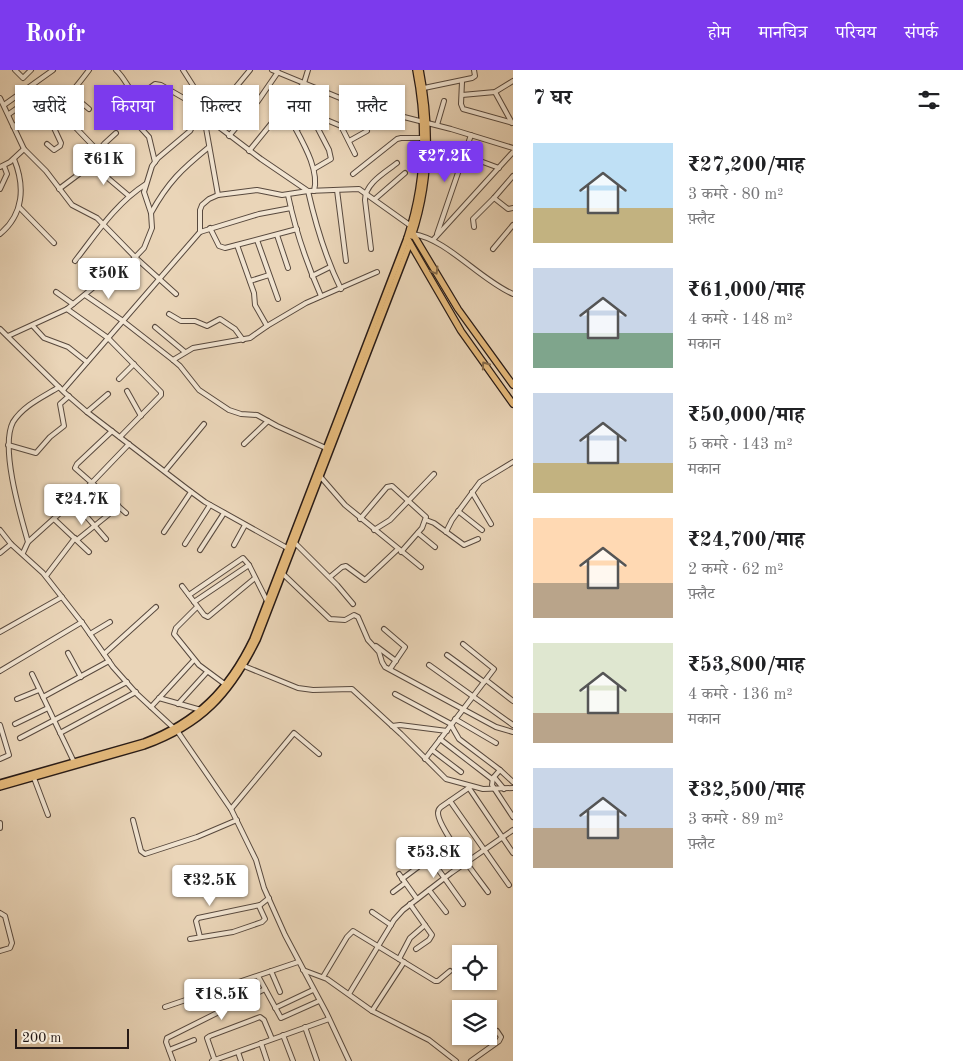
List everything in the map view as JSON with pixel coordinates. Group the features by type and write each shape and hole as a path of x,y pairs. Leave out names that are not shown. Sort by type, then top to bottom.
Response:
{"highway":[{"path":"416,70 425,122 420,189 408,240 461,331 513,404"},
{"path":"420,70 424,88 427,158 424,189 411,229 458,309 513,385"}],"main road":[{"path":"0,787 163,740 200,710 226,685 242,662 253,639 408,240"},
{"path":"0,783 144,742 176,730 200,716 219,700 244,666 257,640 327,449"}],"street":[{"path":"15,70 23,78 30,70"},
{"path":"4,105 53,70"},
{"path":"78,85 89,70"},
{"path":"116,70 127,85"},
{"path":"183,70 193,85"},
{"path":"250,70 210,120 249,151 308,191 318,234 330,267 341,288"},
{"path":"272,70 279,71 308,85"},
{"path":"304,83 308,70"},
{"path":"424,88 462,82 474,77 474,70"},
{"path":"229,136 258,101 279,71"},
{"path":"462,95 495,92 513,81"},
{"path":"462,82 461,106 464,110 513,123"},
{"path":"495,92 513,123"},
{"path":"329,94 371,110 437,125 513,148"},
{"path":"0,98 24,148 46,171 72,205 97,218 136,258 176,294"},
{"path":"437,125 444,100"},
{"path":"84,106 89,110"},
{"path":"9,114 15,110"},
{"path":"329,122 341,126 355,154"},
{"path":"249,151 269,126"},
{"path":"47,144 54,150 60,146 61,143 55,130"},
{"path":"79,130 119,166"},
{"path":"143,130 149,137 155,162"},
{"path":"8,336 67,309 94,287 122,271 136,258 144,248 150,234 151,213 144,192 155,162 190,130"},
{"path":"206,130 218,195"},
{"path":"296,130 314,169 316,180 314,191"},
{"path":"314,169 331,159 321,130"},
{"path":"349,141 367,131"},
{"path":"60,189 83,171 99,150 116,133"},
{"path":"435,238 471,135"},
{"path":"352,174 397,139 423,138"},
{"path":"151,213 178,173 209,147"},
{"path":"0,189 7,172 2,167 14,159 24,148"},
{"path":"435,238 513,152"},
{"path":"464,155 499,168"},
{"path":"1,232 9,226 19,207 20,178 14,159"},
{"path":"90,163 129,196"},
{"path":"371,249 365,192 376,180 398,163"},
{"path":"375,199 405,173"},
{"path":"474,227 473,219 513,176"},
{"path":"75,261 129,196 146,184"},
{"path":"200,232 200,207 218,195 256,190 288,195 308,191 357,189 375,199 411,229 435,238 493,284 513,294"},
{"path":"337,190 346,261"},
{"path":"288,195 312,276 321,296"},
{"path":"494,198 508,209 513,208"},
{"path":"19,207 54,243"},
{"path":"28,542 9,475 8,445 10,426 18,415 27,407 61,389 87,362 200,232 267,212 291,208"},
{"path":"493,249 513,225"},
{"path":"210,228 221,248 298,229"},
{"path":"277,235 288,268"},
{"path":"257,240 278,299"},
{"path":"237,245 254,293 254,305 267,326"},
{"path":"312,276 330,267"},
{"path":"173,360 194,348 250,338 267,326 321,296 377,272"},
{"path":"250,281 268,275"},
{"path":"56,292 74,304"},
{"path":"85,295 123,321 173,360 200,390 229,410 241,414 255,414 327,449"},
{"path":"67,309 108,338 162,393 120,437"},
{"path":"169,314 181,321 195,321 207,326 219,319 235,328 244,340"},
{"path":"33,326 44,338 68,347 87,362"},
{"path":"155,326 185,352"},
{"path":"0,329 87,412 191,492 210,505 289,549"},
{"path":"119,379 134,364"},
{"path":"127,391 141,416"},
{"path":"87,412 108,394"},
{"path":"8,445 33,452 38,451 50,437 64,426 60,404 69,396"},
{"path":"244,444 268,421"},
{"path":"165,471 204,424"},
{"path":"112,431 75,466 76,470 126,514"},
{"path":"23,553 28,542 74,501 129,444"},
{"path":"446,532 458,511 483,480 513,462"},
{"path":"374,530 390,520 434,474"},
{"path":"319,475 338,499 420,567"},
{"path":"360,519 388,486 392,486 424,515 426,520 434,523 464,545 478,539"},
{"path":"164,532 191,492"},
{"path":"472,492 491,524"},
{"path":"74,501 106,539"},
{"path":"46,576 76,539 118,505"},
{"path":"185,544 210,505"},
{"path":"458,511 482,530"},
{"path":"200,550 224,513"},
{"path":"54,518 89,552"},
{"path":"330,577 345,566 365,580 418,533 426,520"},
{"path":"234,545 245,525"},
{"path":"0,530 11,544 46,576 82,622 109,661 127,682 176,730 231,809 256,860 269,898 298,962 349,1061"},
{"path":"418,533 435,547"},
{"path":"294,542 330,577 353,604"},
{"path":"0,553 11,544"},
{"path":"189,595 242,559 245,559 267,601"},
{"path":"194,602 249,565"},
{"path":"282,573 330,619 345,620 354,615 358,616 368,640 379,652 383,665 500,729 513,732"},
{"path":"182,586 205,617 209,617 255,578"},
{"path":"0,632 62,597"},
{"path":"104,654 156,607"},
{"path":"197,607 174,632 175,636 194,660 226,685"},
{"path":"0,671 82,622"},
{"path":"90,634 110,622"},
{"path":"384,629 405,646 390,669"},
{"path":"368,640 396,661"},
{"path":"425,759 494,668 463,644"},
{"path":"68,653 80,677"},
{"path":"447,655 513,701"},
{"path":"151,707 194,660"},
{"path":"42,697 109,661"},
{"path":"429,665 513,724"},
{"path":"244,666 298,688 352,690 446,779 483,789 513,788"},
{"path":"178,704 207,672"},
{"path":"32,674 74,762"},
{"path":"20,738 127,682"},
{"path":"17,699 40,690"},
{"path":"60,732 136,692"},
{"path":"394,694 451,725 459,739 513,782"},
{"path":"159,698 200,710"},
{"path":"15,724 48,708"},
{"path":"456,719 496,743"},
{"path":"513,719 513,724"},
{"path":"0,725 9,755 0,759"},
{"path":"392,726 400,725 447,730"},
{"path":"231,809 294,733 319,754"},
{"path":"440,740 493,778 504,789"},
{"path":"432,750 461,772"},
{"path":"500,770 493,778 492,785 513,817"},
{"path":"34,778 48,815"},
{"path":"470,787 439,809 438,815 446,831 488,892"},
{"path":"470,787 513,853"},
{"path":"450,801 509,885"},
{"path":"132,820 141,851 144,854 197,837 237,820"},
{"path":"0,823 0,828"},
{"path":"349,994 398,915 444,878 513,830"},
{"path":"420,844 463,904"},
{"path":"393,892 430,858"},
{"path":"399,874 417,899"},
{"path":"429,890 446,912"},
{"path":"200,937 196,921 198,918 220,915 260,905 269,898"},
{"path":"410,904 432,936 416,949"},
{"path":"190,939 233,932 262,922 265,919 260,905"},
{"path":"372,912 392,925"},
{"path":"0,913 4,916 12,943 10,948 0,951"},
{"path":"399,959 410,938 426,926"},
{"path":"323,977 346,937 352,931 357,932 435,981 440,980 450,971"},
{"path":"165,1007 298,962"},
{"path":"372,1011 404,962"},
{"path":"303,970 323,977 372,1011 426,1038 456,1061"},
{"path":"271,971 280,992"},
{"path":"258,976 281,1018 319,1001"},
{"path":"173,1061 166,1042 167,1038 264,989"},
{"path":"274,1008 312,990"},
{"path":"272,1039 264,1020 259,1018 208,1037 208,1042 214,1061 329,1019"},
{"path":"304,1027 317,1061"},
{"path":"497,1031 501,1037 497,1042"},
{"path":"283,1035 293,1061"},
{"path":"169,1050 194,1040"},
{"path":"261,1043 267,1061"},
{"path":"471,1061 493,1045"},
{"path":"238,1052 241,1061"}]}
